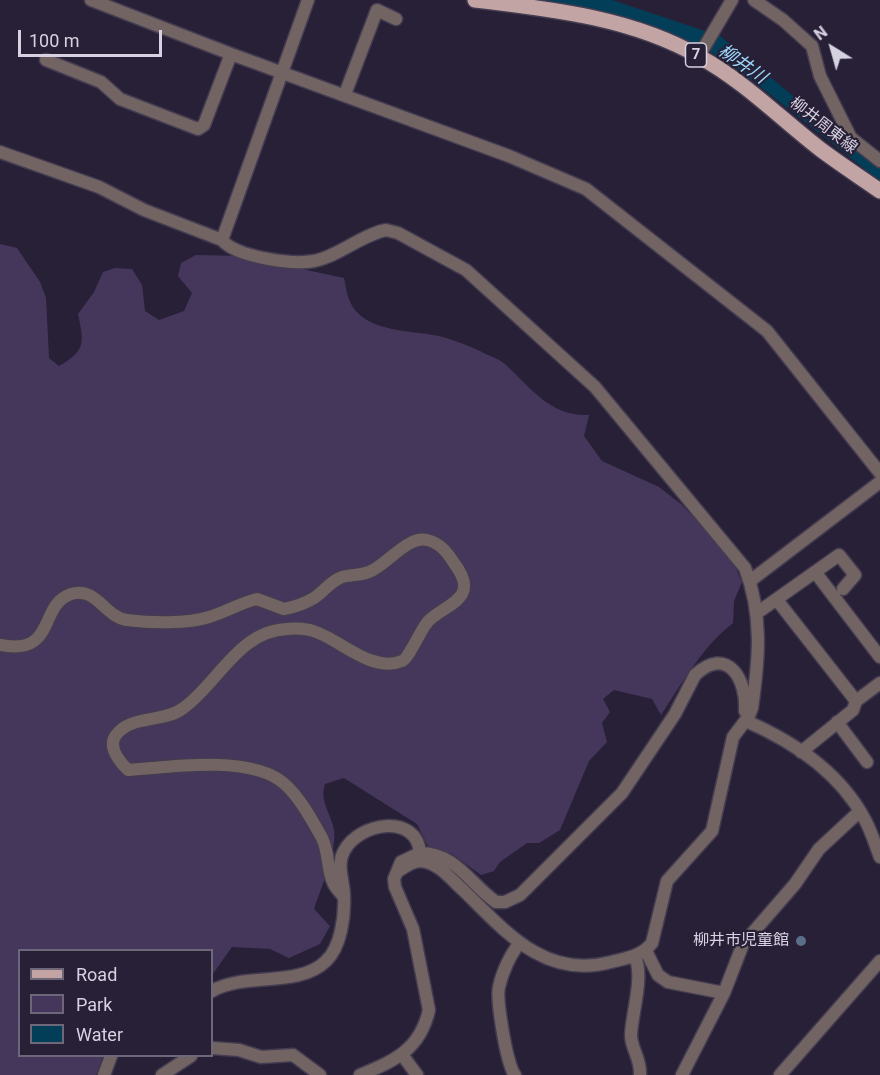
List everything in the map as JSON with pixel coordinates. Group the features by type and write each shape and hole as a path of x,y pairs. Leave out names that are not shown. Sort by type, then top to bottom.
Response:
{"main road":[{"name":"柳井周東線","path":"475,0 558,10 593,18 700,53 737,80 820,149 880,191"}],"street":[{"path":"91,0 281,73 345,94 509,156 586,189 767,331 880,473"},
{"path":"222,240 308,0"},
{"path":"700,53 732,0"},
{"path":"753,0 783,20 812,45 820,76 851,138 880,161"},
{"path":"345,94 377,10 396,19"},
{"path":"46,60 101,82 120,99 198,129 204,125 231,54"},
{"path":"0,152 99,187 144,210 222,240 227,246 245,253 275,260 314,261 386,230 398,233 466,270 595,387 739,558 750,581 758,613 759,658 752,708 746,721 733,737 712,831 666,881 652,943 641,953 584,967 567,965 519,944 444,872 429,862 412,863 397,872"},
{"path":"750,581 880,482"},
{"path":"0,645 15,648 39,638 45,631 52,610 62,599 72,594 89,594 119,619 148,623 208,618 257,599 284,609 316,597 327,585 342,577 363,575 374,570 414,541 424,540 444,549 460,570 464,584 459,600 429,619 415,638 409,656 402,662 384,662 353,654 311,630 289,628 269,631 242,649 182,709 160,719 130,723 115,736 113,746 118,760 128,770 191,766 249,768 278,779 299,803 322,839 330,862 332,882 344,897"},
{"path":"758,613 839,555 855,575 854,579 843,589"},
{"path":"815,572 880,657"},
{"path":"777,600 846,692 856,701"},
{"path":"360,1075 403,1056 426,1022 429,1010 413,929 395,887 401,862 420,853 434,854 450,861 496,902 512,900 520,895 622,793 659,742 695,675 701,669 712,663 722,664 740,676 745,688 746,721"},
{"path":"801,752 853,710 856,701 878,688"},
{"path":"746,721 801,752 826,770 860,811 880,857"},
{"path":"837,722 867,762"},
{"path":"682,1075 724,993 743,944 795,884 819,849 860,811"},
{"path":"213,991 229,984 301,974 316,969 327,961 334,950 341,926 344,897 340,860 344,849 362,833 391,825 408,830 416,837 420,853"},
{"path":"515,1075 507,1060 498,995 502,977 519,944"},
{"path":"641,953 658,975 668,982 724,993"},
{"path":"640,1075 639,1058 631,1037 641,953"},
{"path":"780,1075 880,962"},
{"path":"213,1048 238,1050 261,1057 293,1056 320,1075"},
{"path":"403,1056 417,1075"},
{"path":"104,1075 111,1057"},
{"path":"162,1075 189,1057"}],"green space":[{"path":"0,244 17,248 40,282 46,298 49,358 59,366 68,361 81,345 78,314 94,292 103,272 115,268 132,269 142,285 145,311 159,320 184,311 192,293 178,276 181,263 196,255 241,256 344,278 353,307 368,321 389,328 443,337 473,348 504,363 533,391 553,406 576,414 589,415 584,436 602,461 659,487 681,504 730,555 742,582 734,601 733,623 702,654 661,715 652,699 614,690 603,699 610,712 602,723 607,742 589,761 560,830 539,843 527,843 500,862 494,871 481,875 452,854 428,846 417,824 344,778 325,784 323,796 333,824 334,839 328,870 314,909 330,926 320,944 289,958 270,949 232,947 213,974 213,949 18,949 18,1057 103,1057 96,1075 0,1075"}],"water":[{"name":"柳井川","path":"536,0 612,0 720,36 880,167 880,181 730,63 700,46 565,5"}],"place":[{"name":"柳井市児童館","path":"801,941"}]}
